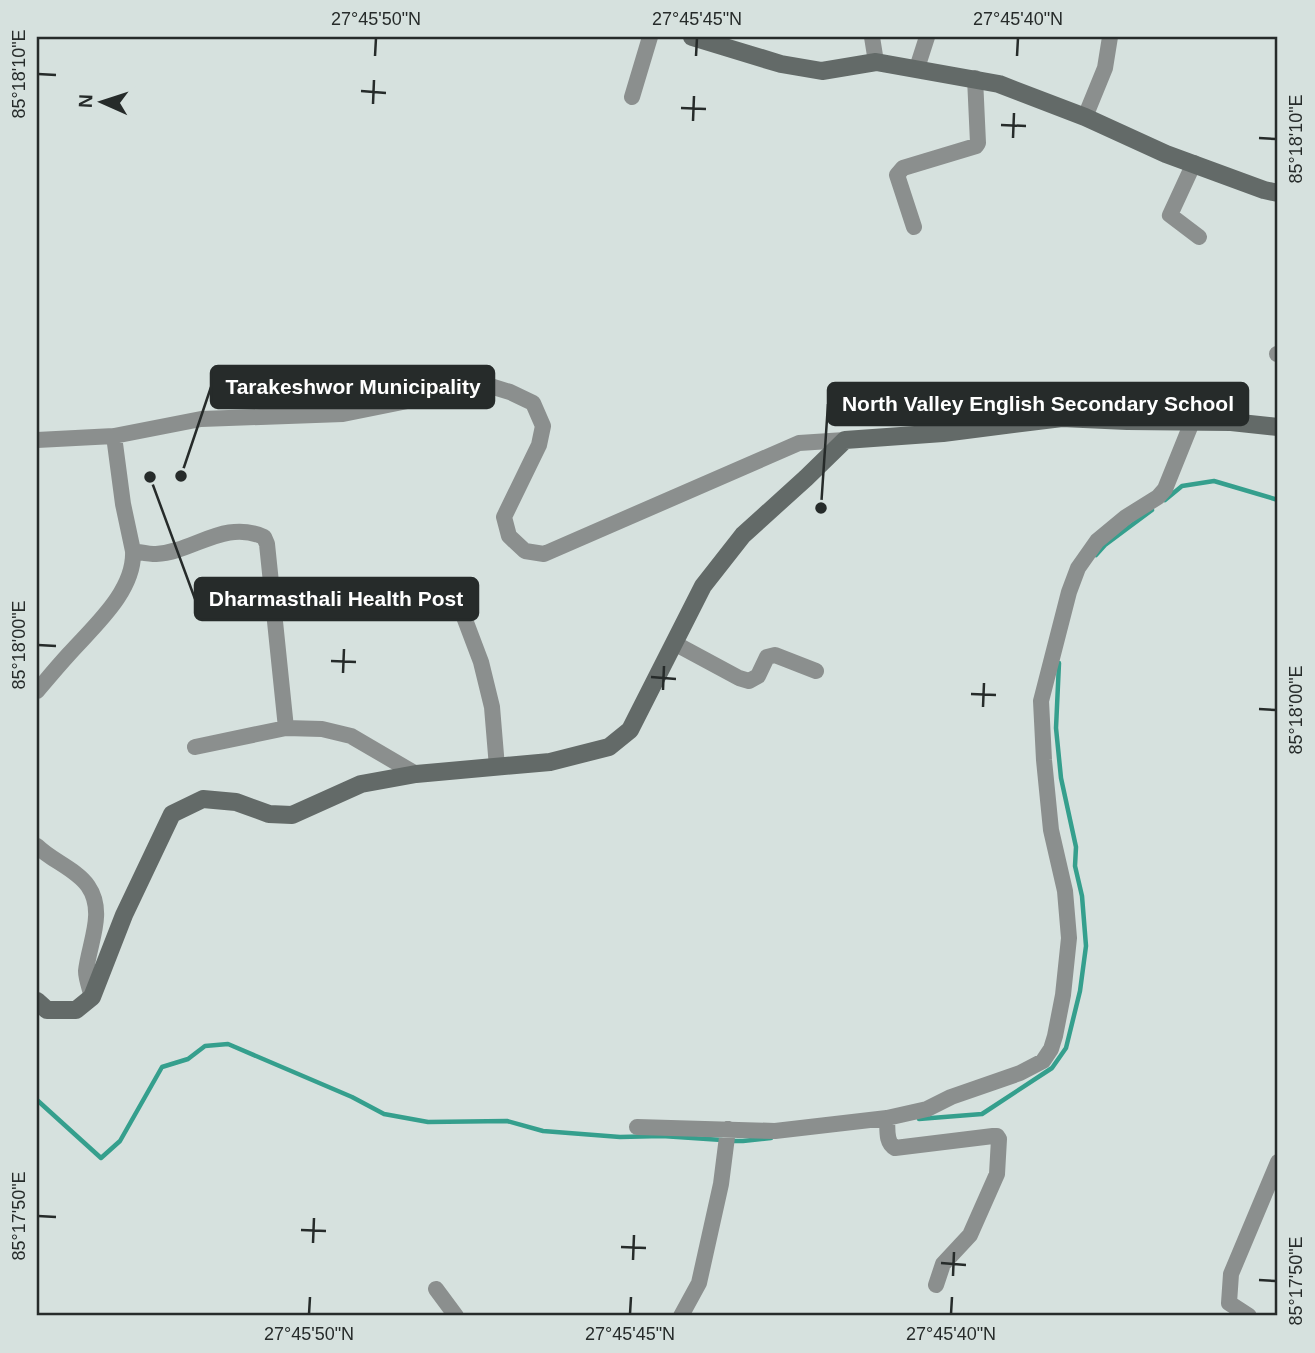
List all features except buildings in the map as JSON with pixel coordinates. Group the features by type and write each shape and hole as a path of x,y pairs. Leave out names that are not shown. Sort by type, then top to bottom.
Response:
{"street":[{"path":"632,97 650,37"},
{"path":"692,37 781,65 822,71 876,62 999,83 1085,117 1166,154 1278,193"},
{"path":"872,37 876,62"},
{"path":"917,68 927,37"},
{"path":"1085,117 1105,68 1110,37"},
{"path":"914,227 897,175 903,168 976,146 975,78"},
{"path":"1194,163 1170,215 1199,237"},
{"path":"37,440 114,436 201,419 343,414 487,385 533,403 543,426 539,445 505,517 509,536 525,551 544,554 799,443 943,433 1062,418 1231,422 1278,427"},
{"path":"637,1127 775,1131 887,1118 927,1109 951,1097 1020,1073 1043,1061 1051,1049 1060,1013 1069,938 1065,891 1051,830 1041,701 1069,592 1078,568 1097,541 1126,517 1158,497 1165,489 1192,422"},
{"path":"37,691 104,616 126,584 134,563 114,436"},
{"path":"37,1001 47,1010 76,1010 92,997 124,915 172,814 203,799 236,802 269,814 292,815 361,784 416,774 551,762 609,747 630,730 704,586 743,535 845,440"},
{"path":"133,551 155,554 177,549 219,533 252,531 264,537 267,544 286,728"},
{"path":"464,617 481,662 492,707 497,767"},
{"path":"674,643 749,681 758,676 767,657 775,655 816,671"},
{"path":"195,747 286,728 322,729 351,736 416,774"},
{"path":"37,846 88,885 96,902 95,931 86,973 92,997"},
{"path":"887,1118 891,1147 993,1136 999,1139 998,1174 971,1235 943,1264 936,1285"},
{"path":"681,1316 699,1283 721,1184 728,1129"},
{"path":"1250,1316 1229,1303 1231,1274 1278,1162"},
{"path":"436,1289 456,1316"}],"waterway":[{"path":"1165,500 1182,486 1214,481 1278,500"},
{"path":"1096,555 1105,545 1152,510"},
{"path":"919,1119 982,1114 1052,1068 1066,1048 1080,991 1086,946 1082,896 1075,866 1076,847 1061,778 1056,728 1059,663"},
{"path":"37,1100 101,1158 120,1141 162,1067 188,1059 205,1046 228,1044 352,1097 384,1114 428,1122 507,1121 543,1131 620,1137 662,1136 722,1140"},
{"path":"731,1141 771,1138"}],"place":[{"name":"Tarakeshwor Municipality","path":"181,476"},
{"name":"Dharmasthali Health Post","path":"150,477"},
{"name":"North Valley English Secondary School","path":"821,508"}]}
